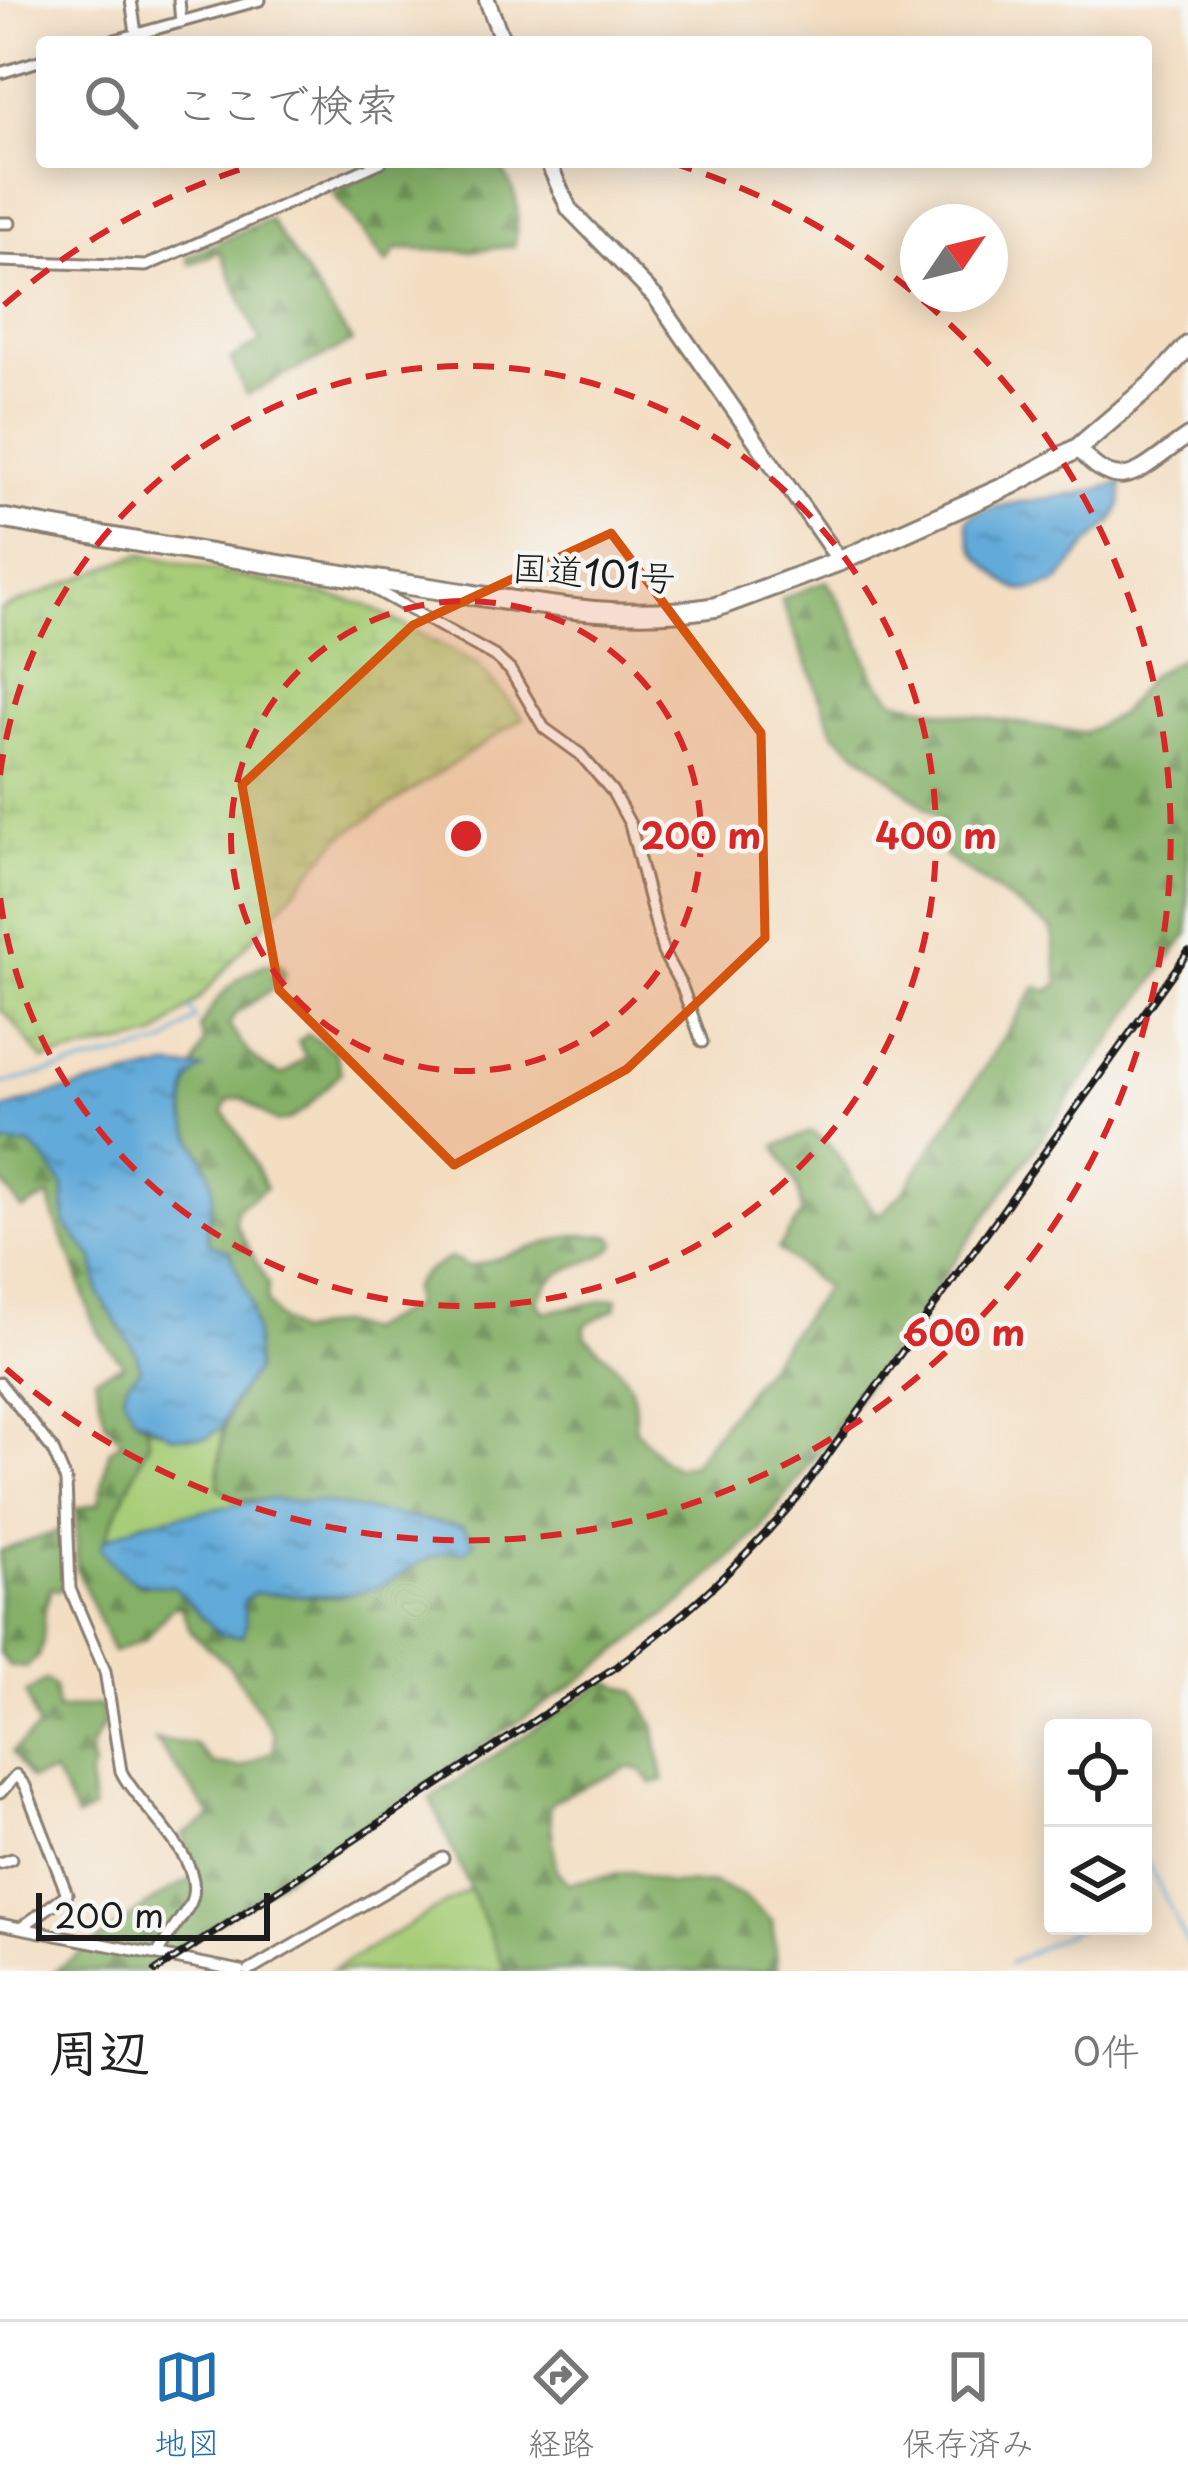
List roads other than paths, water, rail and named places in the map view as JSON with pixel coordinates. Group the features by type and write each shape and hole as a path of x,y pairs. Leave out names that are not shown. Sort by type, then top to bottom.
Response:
{"highway":[{"name":"国道101号","path":"0,518 557,607 661,614 716,607 840,561 1012,484 1078,448 1156,381 1188,346"}],"street":[{"path":"131,0 136,33"},
{"path":"179,0 181,22"},
{"path":"127,36 260,0"},
{"path":"487,0 500,36"},
{"path":"0,73 36,63"},
{"path":"0,261 146,266 367,168"},
{"path":"551,168 569,209 656,298 840,561"},
{"path":"1078,448 1094,468 1109,477 1124,477 1188,436"},
{"path":"353,577 496,657 510,670 544,728 580,754 612,791 630,824 663,952 702,1042"},
{"path":"0,1383 53,1450 67,1481 70,1589 105,1671 121,1771 176,1843 192,1881 192,1901 158,1953"},
{"path":"0,1792 16,1775 26,1786 67,1894 22,1927"},
{"path":"0,1924 242,1971 443,1858"}],"water":[{"path":"1122,482 1121,504 1113,521 1058,583 1017,589 972,546 967,521 971,515"},
{"path":"169,1067 203,1069 190,1079 185,1111 213,1186 209,1243 229,1251 249,1298 255,1332 255,1370 231,1404 222,1427 207,1438 173,1436 135,1417 123,1395 140,1369 137,1354 99,1294 93,1258 65,1224 64,1187 30,1145 0,1144 0,1110"},
{"path":"269,1499 319,1502 463,1527 474,1543 464,1552 439,1554 362,1591 254,1593 243,1601 243,1636 220,1635 173,1586 131,1579 101,1548 104,1540 144,1522"}],"waterway":[{"path":"0,1084 163,1045 196,1018 189,1008"},
{"path":"1152,1871 1188,1945"},
{"path":"1010,1963 1065,1935"}],"railway":[{"path":"156,1971 617,1666 733,1567 797,1498 1188,952"}]}
